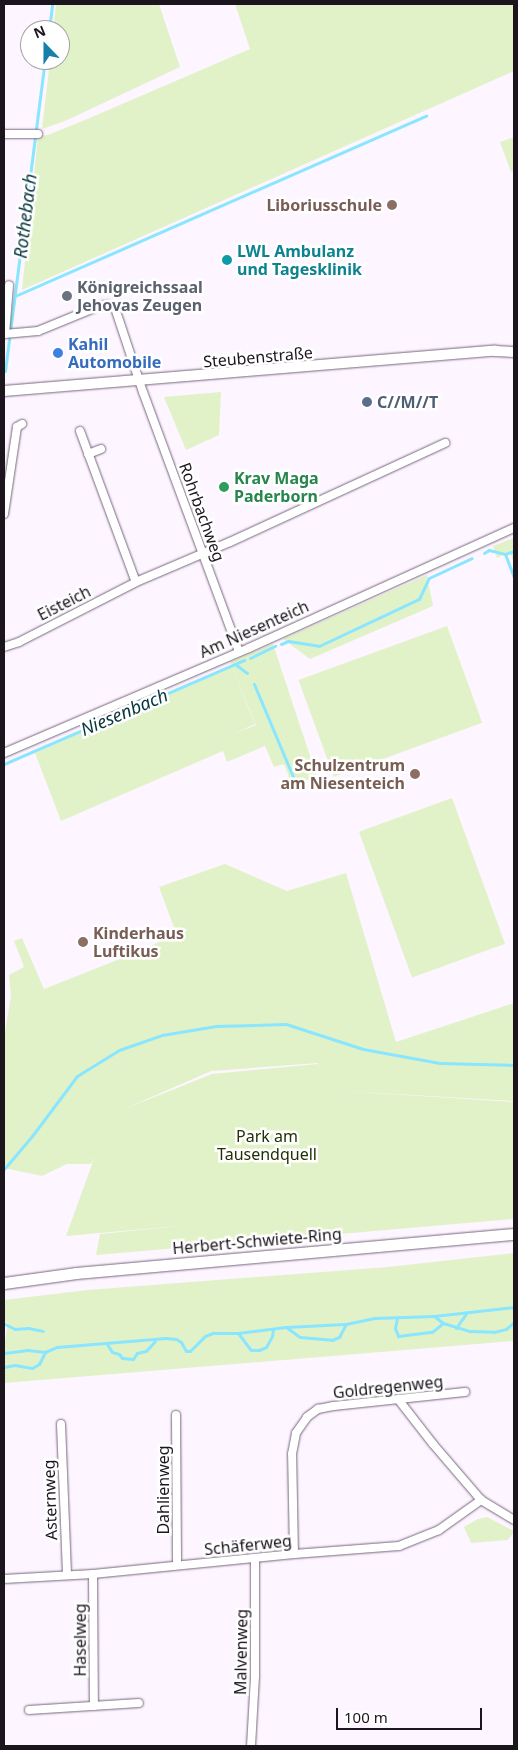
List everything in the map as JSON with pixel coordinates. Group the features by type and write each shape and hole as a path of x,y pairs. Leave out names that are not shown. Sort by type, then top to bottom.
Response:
{"main road":[{"name":"Herbert-Schwiete-Ring","path":"4,1283 76,1273 514,1234"}],"street":[{"path":"4,134 35,134"},
{"path":"4,334 9,285"},
{"name":"Rohrbachweg","path":"4,334 38,331 99,306 108,305 115,308 201,552 239,652"},
{"name":"Steubenstraße","path":"4,391 140,382 486,352 514,352"},
{"path":"4,514 18,426 22,424"},
{"path":"80,431 136,582"},
{"name":"Eisteich","path":"4,646 19,642 136,582 201,552 230,542 445,443"},
{"path":"88,454 101,449"},
{"name":"Am Niesenteich","path":"4,753 239,652 514,528"},
{"name":"Goldregenweg","path":"294,1554 292,1454 294,1440 300,1425 318,1409 398,1398 465,1392"},
{"path":"398,1398 433,1444 482,1500 514,1520"},
{"name":"Dahlienweg","path":"176,1415 177,1566"},
{"name":"Asternweg","path":"61,1424 67,1575"},
{"name":"Schäferweg","path":"4,1579 93,1574 294,1554 399,1546 439,1530 482,1500"},
{"name":"Malvenweg","path":"251,1746 255,1676 255,1559"},
{"name":"Haselweg","path":"93,1574 94,1706"},
{"path":"29,1710 139,1703"}],"green space":[{"path":"56,4 159,4 180,67 65,121 42,129 49,70 70,70 70,20 54,20"},
{"path":"235,4 514,4 514,71 22,290 38,136 48,135 85,120 250,49"},
{"path":"514,137 514,170 511,172 500,142"},
{"path":"221,392 219,435 186,450 164,397"},
{"path":"514,538 514,564 510,552 497,558 493,546"},
{"path":"427,575 433,606 310,659 283,639"},
{"path":"447,626 482,723 334,777 299,680"},
{"path":"273,644 317,777 292,785 284,764 274,767 265,746 227,762 223,751 61,821 35,753 232,667 255,724 233,734 256,725 230,662"},
{"path":"452,798 505,944 412,978 359,832"},
{"name":"Park am Tausendquell","path":"225,864 287,891 346,873 396,1042 514,1003 514,1101 327,1090 514,1102 514,1219 96,1255 100,1234 190,1225 66,1236 95,1156 91,1164 67,1164 42,1176 4,1168 4,1038 11,996 9,975 24,967 14,941 22,938 44,989 145,949 176,933 159,887","holes":["318,1063 320,1068 318,1064 212,1074 122,1110 211,1071"]},
{"path":"514,1253 514,1341 4,1383 4,1348 8,1323 4,1322 4,1300 88,1290 388,1267"},
{"path":"487,1517 514,1531 508,1540 471,1543 464,1527 478,1519"}],"waterway":[{"name":"Rothebach","path":"50,20 52,4"},
{"name":"Rothebach","path":"5,371 44,70"},
{"path":"15,296 426,116"},
{"name":"Niesenbach","path":"484,553 489,550 505,554 514,551"},
{"path":"505,554 514,578"},
{"name":"Niesenbach","path":"281,644 288,641 319,646 419,599 429,578 472,558"},
{"name":"Niesenbach","path":"250,658 275,646"},
{"name":"Niesenbach","path":"4,764 244,660"},
{"path":"235,664 247,673"},
{"path":"254,684 294,779"},
{"path":"4,1169 32,1136 77,1076 119,1050 162,1035 216,1026 286,1024 363,1049 440,1063 514,1065"},
{"path":"4,1367 15,1365 32,1368 39,1364 45,1352 57,1347 166,1338 176,1339 181,1342 186,1351 190,1351 205,1336 213,1333 238,1333 286,1327 300,1337 332,1340 339,1337 346,1324 375,1318 434,1316 514,1307"},
{"path":"456,1328 467,1312"},
{"path":"434,1316 443,1323 470,1331 494,1332 506,1329 514,1322"},
{"path":"397,1318 395,1328 398,1336 432,1332 443,1323"},
{"path":"5,1324 15,1329 28,1328 43,1331"},
{"path":"286,1327 345,1324"},
{"path":"238,1333 251,1350 259,1350 266,1347 273,1330"},
{"path":"107,1344 112,1352 119,1354 122,1358 133,1359 137,1353 146,1351 155,1341"},
{"path":"4,1353 28,1350 45,1352"}],"place":[{"name":"Liboriusschule","path":"392,205"},
{"name":"LWL Ambulanz und Tagesklinik","path":"227,260"},
{"name":"Königreichssaal Jehovas Zeugen","path":"67,296"},
{"name":"Kahil Automobile","path":"58,353"},
{"name":"C//M//T","path":"367,402"},
{"name":"Krav Maga Paderborn","path":"224,487"},
{"name":"Schulzentrum am Niesenteich","path":"415,774"},
{"name":"Kinderhaus Luftikus","path":"83,942"}]}
